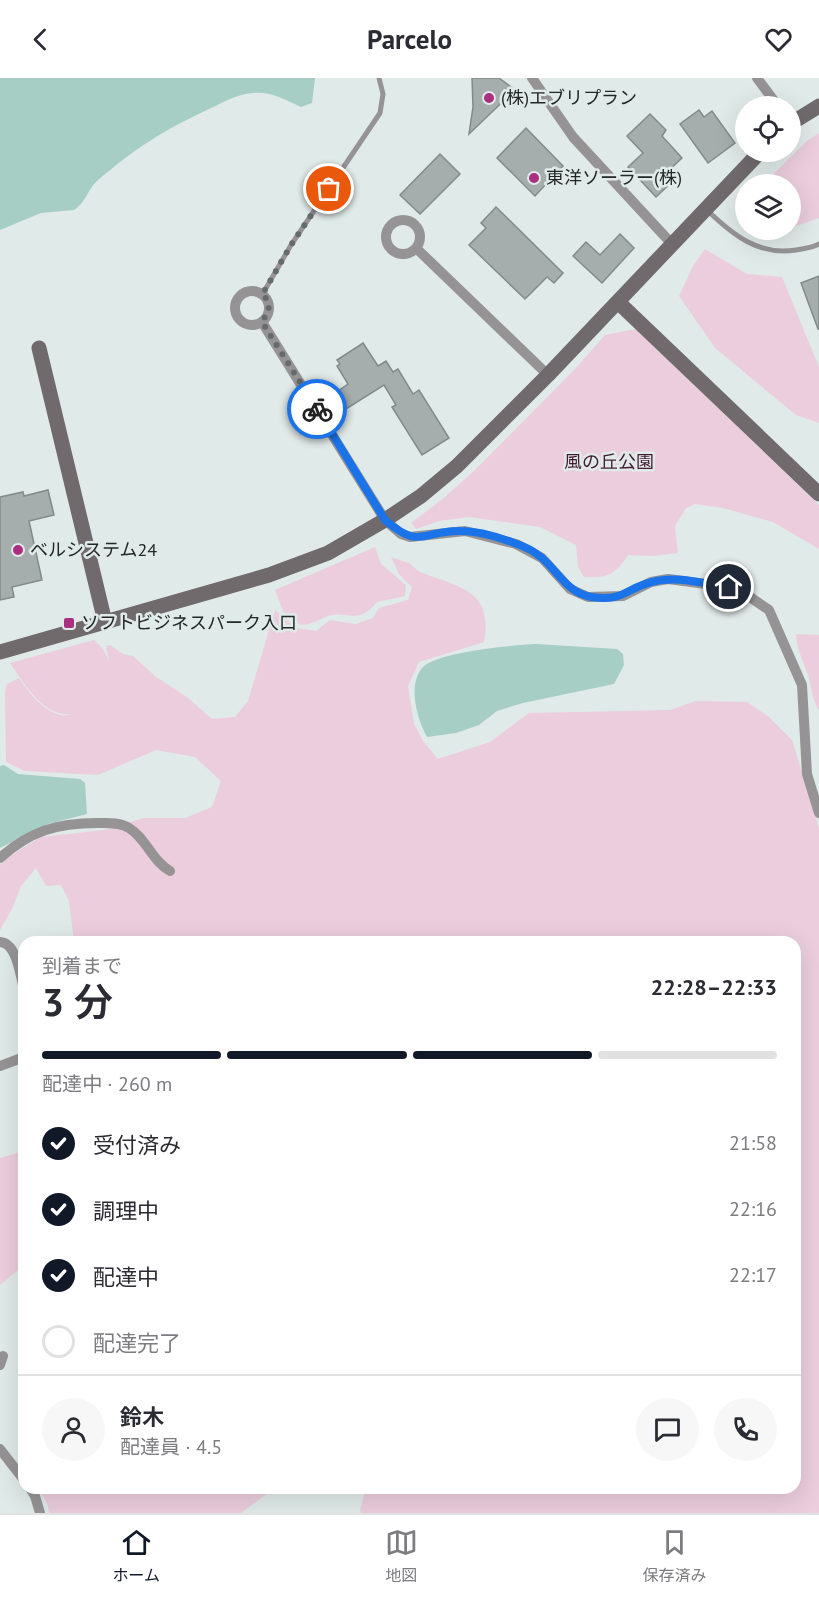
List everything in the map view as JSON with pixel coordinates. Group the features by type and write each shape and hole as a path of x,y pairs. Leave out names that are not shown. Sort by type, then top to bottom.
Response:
{"street":[{"path":"532,78 573,137 671,243"},
{"path":"757,78 770,96"},
{"path":"801,118 819,106"},
{"path":"0,652 301,564 328,554 385,520 421,496 457,466 548,375 750,162"},
{"path":"416,249 548,375"},
{"path":"252,291 262,295 267,299 269,310 262,322 254,325 244,323 236,309 242,295 252,291"},
{"path":"618,302 819,494"},
{"path":"262,322 385,520 401,534 410,537 465,531 516,544 542,558 570,589 588,597 623,596 651,582 668,579 729,587 747,595 769,610 802,685 807,774 819,813"},
{"path":"39,348 105,622"},
{"path":"0,858 18,842 45,829 76,823 115,823 129,828 162,867 170,871"},
{"path":"0,942 7,943 12,949 18,969"},
{"path":"0,1066 18,1059"},
{"path":"0,1449 18,1472"},
{"path":"34,1494 40,1513"}],"lane":[{"path":"262,295 291,245 380,113 383,94 379,78"},
{"path":"704,208 743,241 765,249 787,251 819,244"}],"green space":[{"path":"819,133 819,218 801,224 801,174 773,174 786,162 801,162 801,147"},
{"path":"705,249 747,274 782,277 819,367 819,423 796,415 715,348 679,296 693,266"},
{"name":"風の丘公園","path":"636,329 819,505 819,549 773,522 723,508 695,504 686,508 675,526 678,553 652,556 628,555 610,574 584,577 578,567 576,545 540,527 469,517 439,521 416,529 411,523 475,470 575,369 605,335"},
{"path":"375,547 381,564 406,585 405,596 377,602 370,609 358,615 328,616 304,625 300,625 283,611 275,590"},
{"path":"391,557 409,563 418,571 463,588 479,602 484,612 486,625 484,642 419,662 408,686 414,724 423,741 438,759 490,742 529,713 670,710 696,701 747,702 769,717 792,740 819,828 819,1513 361,1513 360,1510 364,1494 801,1494 801,936 73,936 69,901 61,885 46,886 36,868 21,886 0,930 0,865 8,857 41,837 104,830 143,818 185,818 212,807 221,781 195,757 156,750 98,775 25,771 6,762 5,692 7,684 19,678 29,692 42,705 58,714 66,715 74,714 63,714 45,706 29,690 10,663 94,640 103,649 109,661 106,646 110,645 123,654 133,656 156,677 187,697 212,719 235,717 248,701 275,610 296,628 316,631 330,620 356,624 373,618 379,608 408,600 412,587 399,574"},
{"path":"796,634 819,635 819,710 814,701"},
{"path":"18,1153 18,1270 0,1285 0,1158"},
{"path":"41,1494 267,1494 241,1513 49,1513 47,1503"}],"shaded area":[{"path":"0,78 315,78 312,103 301,107 266,93 240,95 175,126 123,160 97,181 74,210 41,213 0,230"},
{"path":"536,644 617,649 623,654 624,665 614,684 523,703 497,711 479,725 456,733 427,737 415,702 415,683 423,667 459,653"},
{"path":"4,765 18,774 80,779 85,783 87,814 48,824 0,848 0,766"}],"building":[{"name":"(株)エブリプラン","path":"472,78 499,78 515,90 469,134 473,107"},
{"path":"699,110 704,117 712,111 735,143 708,163 680,124"},
{"path":"650,114 666,130 662,136 682,158 665,174 672,182 656,197 628,167 643,153 627,136"},
{"name":"東洋ソーラー(株)","path":"526,128 563,166 535,196 497,158"},
{"path":"440,154 460,174 420,214 400,195"},
{"path":"496,207 563,273 554,283 547,277 525,299 469,245 486,228 481,223"},
{"path":"620,234 634,248 602,283 573,256 586,242 600,255"},
{"path":"819,276 819,329 818,329 801,283"},
{"path":"363,343 378,366 386,361 393,372 398,369 413,394 419,390 449,438 422,455 392,407 396,405 384,385 338,414 328,398 348,384 337,366 340,364 337,360"},
{"name":"ベルシステム24","path":"48,490 54,515 29,521 42,580 12,587 14,597 0,600 0,497 23,492 24,496"}],"way so far":[{"path":"317,409 262,322 268,316 269,304 262,295 291,245 329,189"}],"place":[{"name":"(株)エブリプラン","path":"489,98"},
{"name":"東洋ソーラー(株)","path":"534,178"},
{"name":"ベルシステム24","path":"18,550"},
{"name":"ソフトビジネスパーク入口","path":"69,623"}],"route":[{"path":"317,409 385,520 401,534 418,537 442,532 465,531 516,544 542,558 570,589 588,597 623,596 651,582 668,579 729,587"}]}
